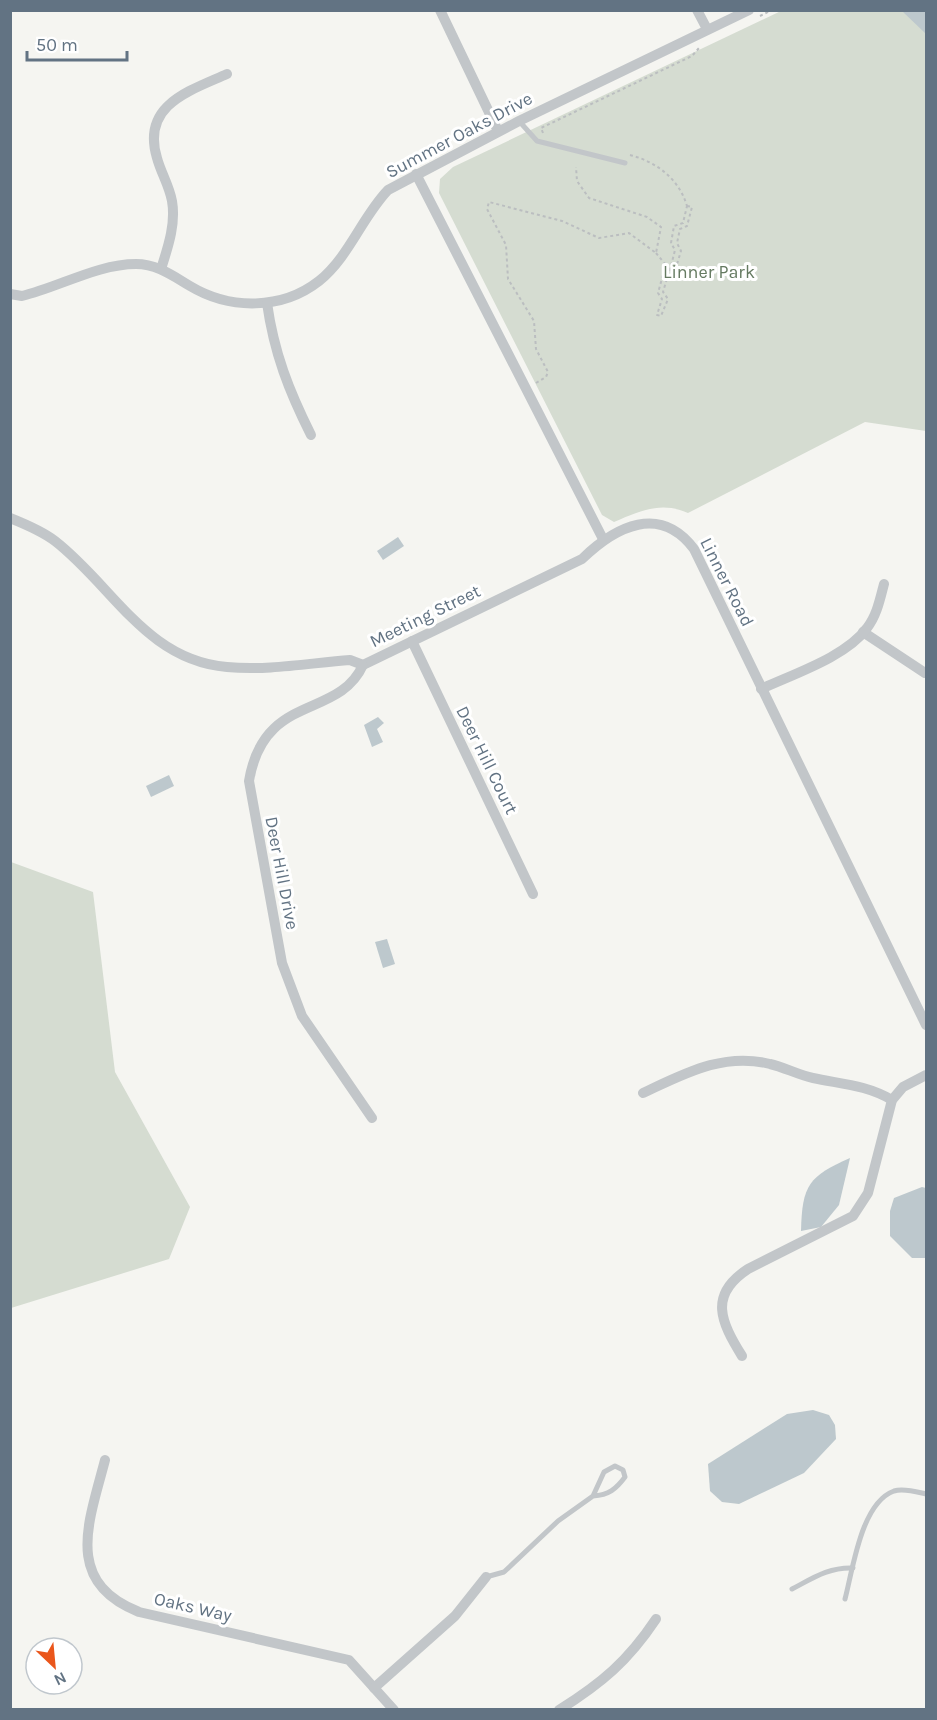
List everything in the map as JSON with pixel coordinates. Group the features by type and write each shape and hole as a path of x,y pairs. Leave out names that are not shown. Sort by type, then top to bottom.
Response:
{"street":[{"path":"440,10 498,131"},
{"path":"697,10 707,29"},
{"name":"Summer Oaks Drive","path":"10,294 22,296 35,293 121,264 139,264 161,269 214,297 240,304 267,303 291,297 320,280 332,269 375,203 388,190 498,131 707,29 750,15"},
{"path":"161,269 173,224 172,203 153,141 155,126 161,112 172,100 227,74"},
{"path":"416,174 603,538"},
{"path":"267,303 272,341 279,363 311,435"},
{"name":"Meeting Street","path":"12,520 54,540 132,621 153,639 176,653 201,663 227,668 350,660 363,665 582,559 603,538"},
{"name":"Linner Road","path":"603,538 643,524 664,524 684,535 694,549 927,1025"},
{"path":"761,689 853,644 877,609 884,584"},
{"path":"863,632 926,674"},
{"name":"Deer Hill Court","path":"412,641 533,894"},
{"name":"Deer Hill Drive","path":"363,665 357,678 332,696 291,714 275,726 261,742 253,761 249,781 282,963 291,990 302,1016 372,1118"},
{"path":"643,1093 700,1067 743,1060 770,1064 810,1078 862,1086 892,1100"},
{"path":"742,1356 721,1318 722,1303 727,1289 736,1277 748,1269 854,1216 868,1193 892,1100 903,1087 927,1075"},
{"name":"Oaks Way","path":"105,1460 86,1541 87,1560 94,1578 106,1593 121,1605 139,1612 349,1660 394,1710"},
{"path":"374,1688 455,1616 486,1577"},
{"path":"559,1710 616,1670 638,1647 656,1619"}],"lane":[{"path":"519,121 537,141 625,163"},
{"path":"486,1577 504,1572 558,1521 594,1496 605,1495 617,1488 625,1477 623,1470 615,1466 604,1472 594,1496"},
{"path":"845,1599 865,1521 883,1497 895,1491 927,1494"},
{"path":"792,1590 827,1570 837,1567 853,1568"}],"path":[{"path":"750,15 772,10"},
{"path":"543,133 541,128 692,56 705,43"},
{"path":"625,154 645,159 666,172 683,192 687,206 683,223 674,226 671,243 675,250 670,270"},
{"path":"576,167 577,182 589,198 647,217 662,227 656,253"},
{"path":"526,389 546,377 548,372 536,349 534,321 508,279 506,245 487,209 489,202 562,220 599,238 629,233 656,253 670,270"},
{"path":"670,270 664,271 658,293 662,299 657,315 661,316 668,299 663,292 668,276 674,274 681,250 677,243 680,229 687,226 692,207 687,206"}],"green space":[{"name":"Linner Park","path":"781,11 926,11 926,431 865,422 688,513 669,508 651,509 614,522 602,515 439,193 440,179 453,167"},
{"path":"11,862 93,892 115,1072 190,1207 169,1259 11,1308"}],"shaded area":[{"path":"902,11 926,11 926,34"},
{"path":"398,537 404,546 383,560 377,551"},
{"path":"378,717 384,723 377,729 383,742 372,747 364,725"},
{"path":"169,775 174,786 151,797 146,786"},
{"path":"387,939 395,964 383,968 375,942"},
{"path":"850,1158 839,1205 821,1227 801,1231 803,1203 810,1184 825,1171"},
{"path":"922,1187 926,1188 926,1258 912,1258 890,1236 890,1211 894,1198"},
{"path":"813,1410 829,1415 835,1425 836,1439 804,1473 739,1504 722,1502 710,1491 708,1464 787,1414"}]}
